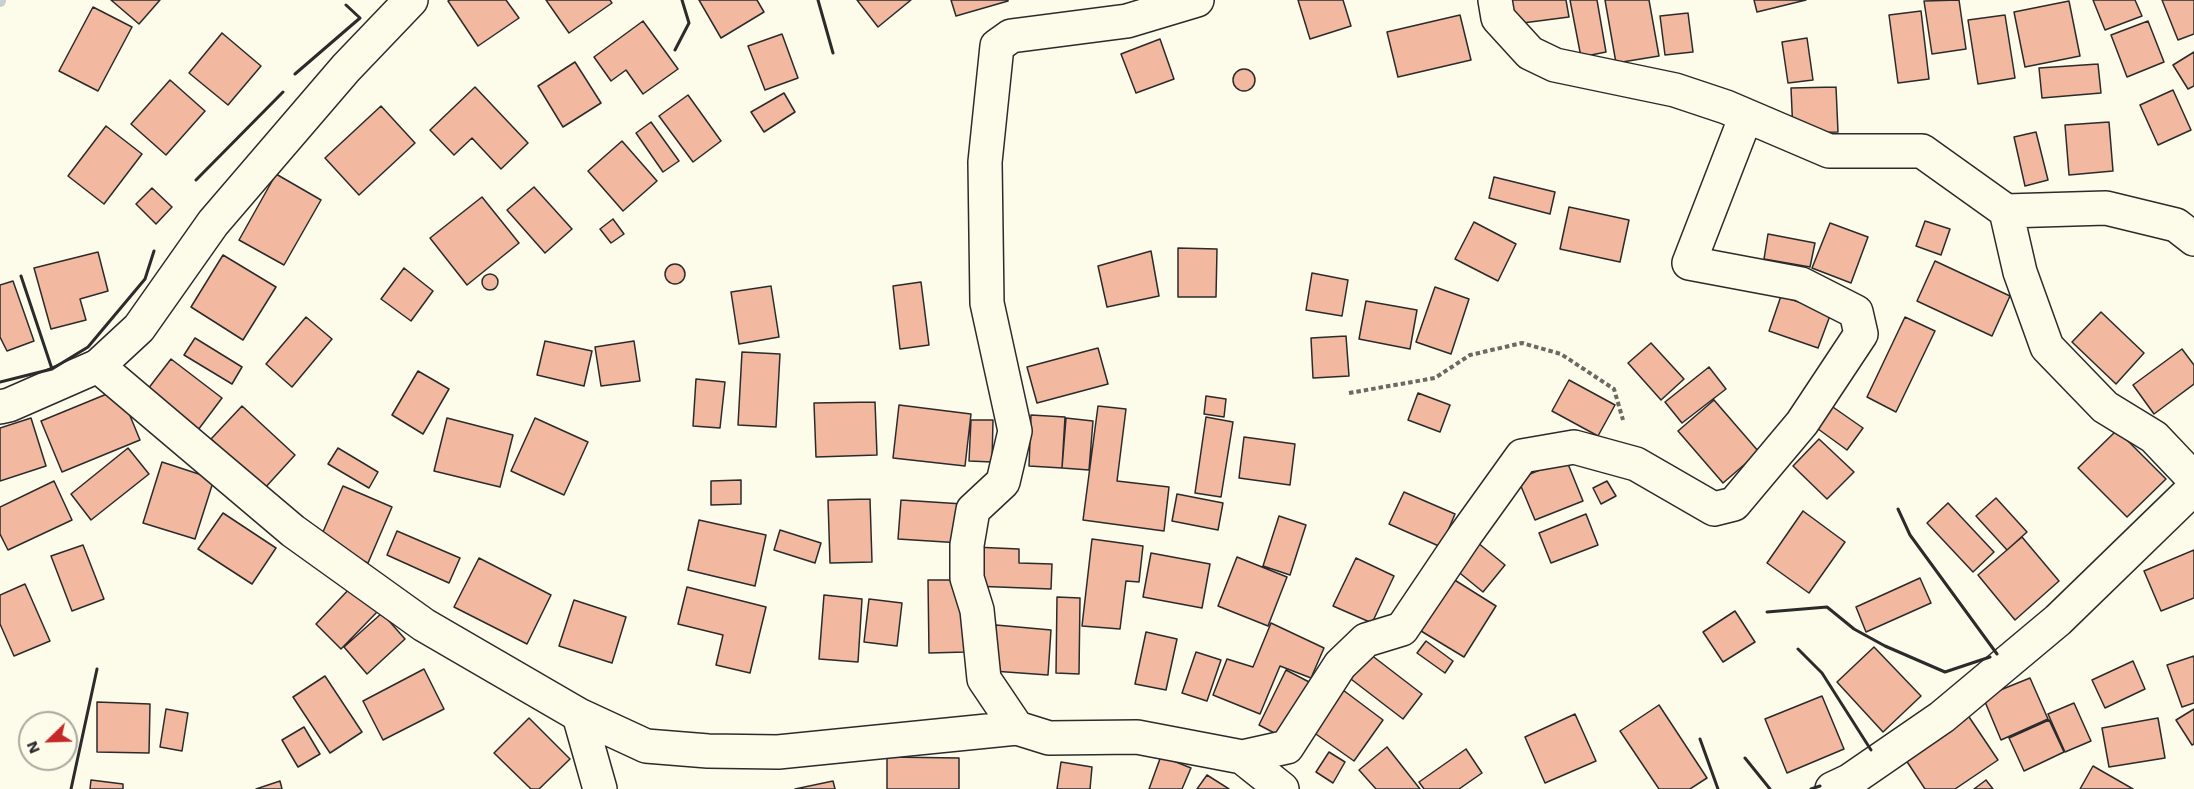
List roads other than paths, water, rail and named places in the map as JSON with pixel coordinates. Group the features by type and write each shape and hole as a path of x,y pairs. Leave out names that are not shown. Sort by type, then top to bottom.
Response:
{"main road":[{"path":"0,407 98,366 139,328 213,223 345,68 411,0"},
{"path":"1495,0 1498,18 1530,53 1555,65 1675,90 1726,107 1829,151 1922,151 2006,211 2106,208 2176,225 2194,239"},
{"path":"1017,728 984,679 977,610 967,578 967,545 972,510 1003,482 1015,431 987,303 985,162 997,45 1011,36 1127,21 1183,2"},
{"path":"98,366 293,531 424,625 579,715 646,746 708,751 778,752 1017,728 1049,738 1137,737 1242,757 1287,747 1340,665 1366,640 1402,629 1522,456 1574,447 1636,464 1714,509 1734,504 1802,423 1861,334 1856,312 1801,284 1689,262 1746,116"},
{"path":"2006,211 2020,272 2047,347 2104,407 2154,437 2194,479"},
{"path":"1832,789 1849,781 1942,717 2058,620 2194,488"},
{"path":"579,715 600,789"},
{"path":"1242,757 1282,789"}]}
